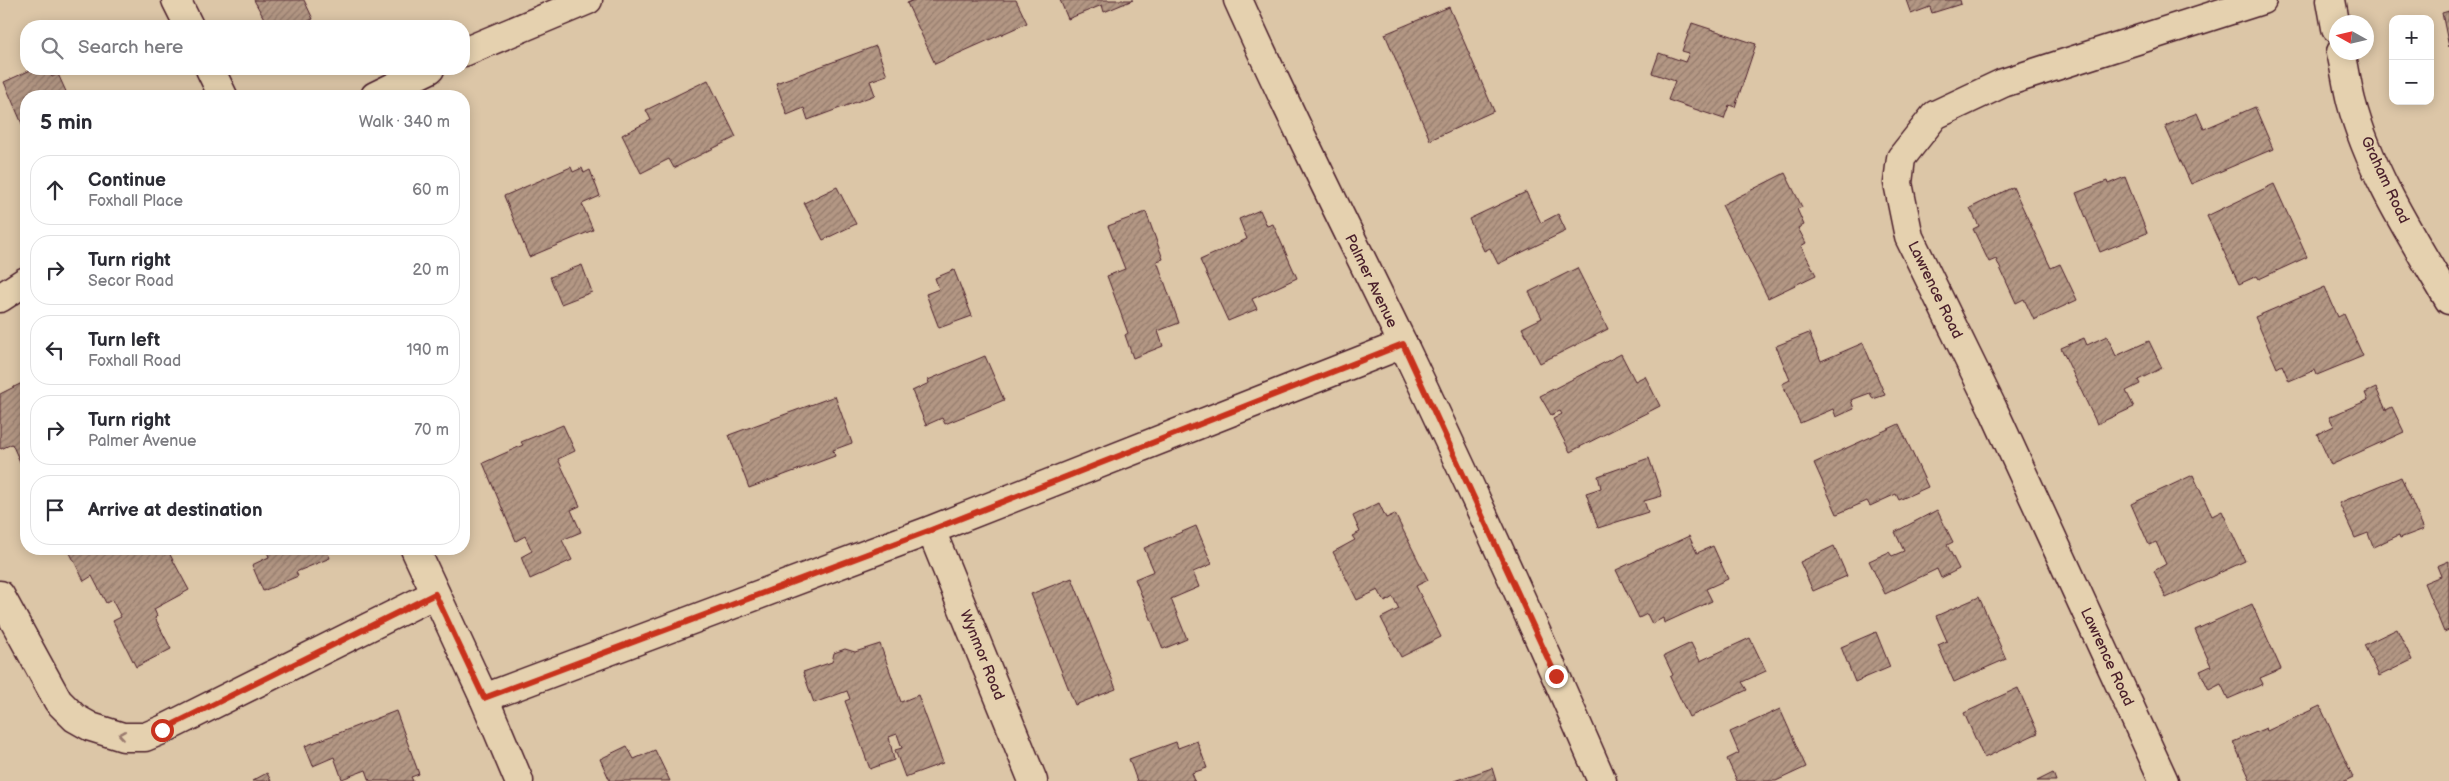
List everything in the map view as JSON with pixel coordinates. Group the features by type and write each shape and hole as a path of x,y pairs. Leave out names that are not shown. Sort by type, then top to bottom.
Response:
{"street":[{"path":"176,0 187,20"},
{"path":"470,49 588,0"},
{"name":"Palmer Avenue","path":"1238,0 1294,123 1403,344 1556,676 1602,781"},
{"name":"Lawrence Road","path":"2164,781 1993,409 1909,237 1898,183 1901,158 1935,115 2002,84 2262,0"},
{"path":"2331,0 2334,15"},
{"name":"Graham Road","path":"2344,60 2352,103 2371,156 2404,222 2449,300"},
{"path":"213,75 220,90"},
{"path":"387,90 418,75"},
{"path":"0,298 20,285"},
{"path":"484,698 931,530 1403,344"},
{"name":"Wynmor Road","path":"931,530 1033,781"},
{"path":"418,555 484,698 519,781"},
{"path":"0,595 58,701 75,718 91,727 123,737 145,737 435,594"}],"building":[{"path":"254,0 304,0 313,19 311,20 265,20"},
{"path":"914,0 1016,0 1027,23 935,64 907,3"},
{"path":"1060,0 1133,0 1104,12 1102,5 1068,19"},
{"path":"1906,0 1960,0 1961,4 1932,13 1930,7 1911,14"},
{"path":"1449,7 1494,111 1430,140 1385,34"},
{"path":"2449,11 2449,47 2442,13"},
{"path":"1692,23 1756,44 1735,107 1729,105 1724,119 1668,100 1675,81 1652,73 1659,53 1685,62 1689,53 1682,51"},
{"path":"876,46 887,75 870,81 875,95 808,120 804,108 787,115 776,83"},
{"path":"20,75 51,75 52,77 58,75 65,90 20,90 20,119 4,82"},
{"path":"708,80 736,137 674,168 669,159 641,173 622,135 651,120 646,110"},
{"path":"2255,107 2273,149 2191,184 2165,126 2197,113 2204,129"},
{"path":"571,167 573,172 582,168 584,173 590,170 600,196 582,204 593,230 529,257 504,196"},
{"path":"1785,173 1802,207 1797,209 1804,225 1798,228 1806,243 1801,246 1816,275 1768,298 1722,205"},
{"path":"2125,177 2147,233 2100,252 2076,193 2107,181 2108,184"},
{"path":"2274,184 2307,257 2259,279 2257,276 2239,284 2207,216"},
{"path":"837,187 856,224 823,240 804,203"},
{"path":"2013,187 2051,268 2060,264 2077,300 2034,320 2024,299 2016,303 1996,259 1989,262 1973,229 1979,226 1970,208"},
{"path":"1526,192 1541,223 1558,214 1566,231 1498,264 1490,248 1484,251 1469,219"},
{"path":"1260,210 1267,226 1273,224 1297,278 1252,299 1257,309 1228,321 1200,260 1247,239 1239,219"},
{"path":"1146,212 1163,259 1157,261 1179,323 1158,331 1163,346 1133,358 1125,335 1128,333 1107,276 1125,269 1108,226"},
{"path":"582,265 592,292 561,304 550,277"},
{"path":"1577,268 1608,329 1540,363 1522,328 1542,318 1529,292"},
{"path":"954,270 972,316 939,328 926,294 939,289 935,278"},
{"path":"2325,287 2338,317 2344,314 2363,356 2317,375 2315,370 2289,381 2282,365 2277,368 2255,317"},
{"path":"1809,333 1821,361 1863,343 1885,395 1873,399 1870,393 1851,400 1854,409 1836,417 1833,409 1800,423 1782,384 1790,380 1776,346"},
{"path":"2107,336 2116,356 2149,341 2162,368 2138,380 2140,384 2126,391 2134,407 2097,424 2061,348 2084,338 2087,345"},
{"path":"1621,354 1635,381 1645,376 1660,406 1570,452 1553,419 1562,414 1560,411 1551,415 1540,396"},
{"path":"985,356 1004,400 945,424 942,418 926,425 912,391 929,383 928,380"},
{"path":"20,384 20,462 12,444 0,448 0,394"},
{"path":"2376,388 2386,410 2392,407 2404,432 2331,465 2317,434 2334,426 2329,417 2368,400 2365,393"},
{"path":"835,396 852,443 833,450 835,456 749,488 729,435"},
{"path":"1899,424 1928,487 1899,500 1896,494 1870,506 1867,501 1837,514 1814,463"},
{"path":"563,425 575,451 558,459 580,506 571,510 581,532 562,540 572,560 530,579 521,557 532,551 525,536 516,541 483,463 523,445 521,442"},
{"path":"1649,458 1662,496 1644,501 1648,512 1598,528 1586,493 1601,488 1598,476"},
{"path":"2193,475 2212,516 2222,511 2245,561 2166,598 2154,571 2166,564 2156,542 2149,545 2131,504"},
{"path":"2401,477 2424,529 2400,538 2399,535 2373,547 2368,533 2355,538 2339,503"},
{"path":"1379,503 1386,518 1395,514 1428,580 1416,586 1441,637 1401,657 1381,618 1399,609 1393,597 1385,602 1378,590 1357,600 1333,552 1355,540 1352,536 1360,532 1353,516"},
{"path":"1937,510 1953,542 1947,545 1959,569 1941,578 1937,569 1885,594 1869,561 1889,552 1892,556 1904,551 1895,532"},
{"path":"1196,526 1212,564 1193,572 1199,587 1171,599 1187,639 1163,649 1135,579 1154,571 1144,548"},
{"path":"1689,536 1697,553 1713,546 1728,579 1706,589 1712,601 1664,623 1663,618 1652,624 1647,614 1639,618 1616,570"},
{"path":"1834,546 1847,576 1813,591 1800,562"},
{"path":"71,555 170,555 189,590 154,609 157,616 155,618 171,649 136,667 113,621 121,617 112,600 106,603 92,576 84,581"},
{"path":"268,555 329,555 330,558 296,572 298,576 263,591 252,565 269,557"},
{"path":"2449,561 2449,630 2444,632 2424,583 2441,576 2437,566"},
{"path":"1072,578 1116,689 1075,705 1031,594"},
{"path":"1979,597 2006,659 1954,682 1938,645 1947,641 1936,616"},
{"path":"2252,604 2281,669 2260,678 2263,684 2228,699 2221,684 2209,690 2200,671 2211,666 2195,630"},
{"path":"2397,629 2412,660 2379,676 2364,645"},
{"path":"1876,632 1890,667 1855,682 1841,647"},
{"path":"1750,638 1766,671 1742,682 1747,690 1689,717 1670,677 1673,675 1664,656 1691,643 1700,661"},
{"path":"880,644 901,702 918,695 943,763 905,777 895,750 902,748 897,734 889,737 894,760 870,769 845,701 850,699 847,691 814,703 803,672 832,662 834,653 845,649 855,652"},
{"path":"2018,688 2038,733 1984,758 1964,713"},
{"path":"2320,706 2353,777 2345,781 2251,781 2233,742 2266,728 2267,731"},
{"path":"1780,709 1806,767 1776,781 1737,781 1727,759 1739,753 1730,732"},
{"path":"396,711 419,774 411,777 413,781 370,781 366,770 342,779 334,757 313,766 305,746"},
{"path":"1197,741 1207,768 1192,773 1195,781 1137,781 1129,759 1176,742 1178,748"},
{"path":"627,746 634,759 655,750 670,781 610,781 600,759"},
{"path":"1492,768 1496,781 1454,781"},
{"path":"267,773 271,781 252,781"},
{"path":"2053,773 2056,781 2037,781"}],"route":[{"path":"162,730 435,594 484,698 931,530 1403,344 1556,676"}]}
